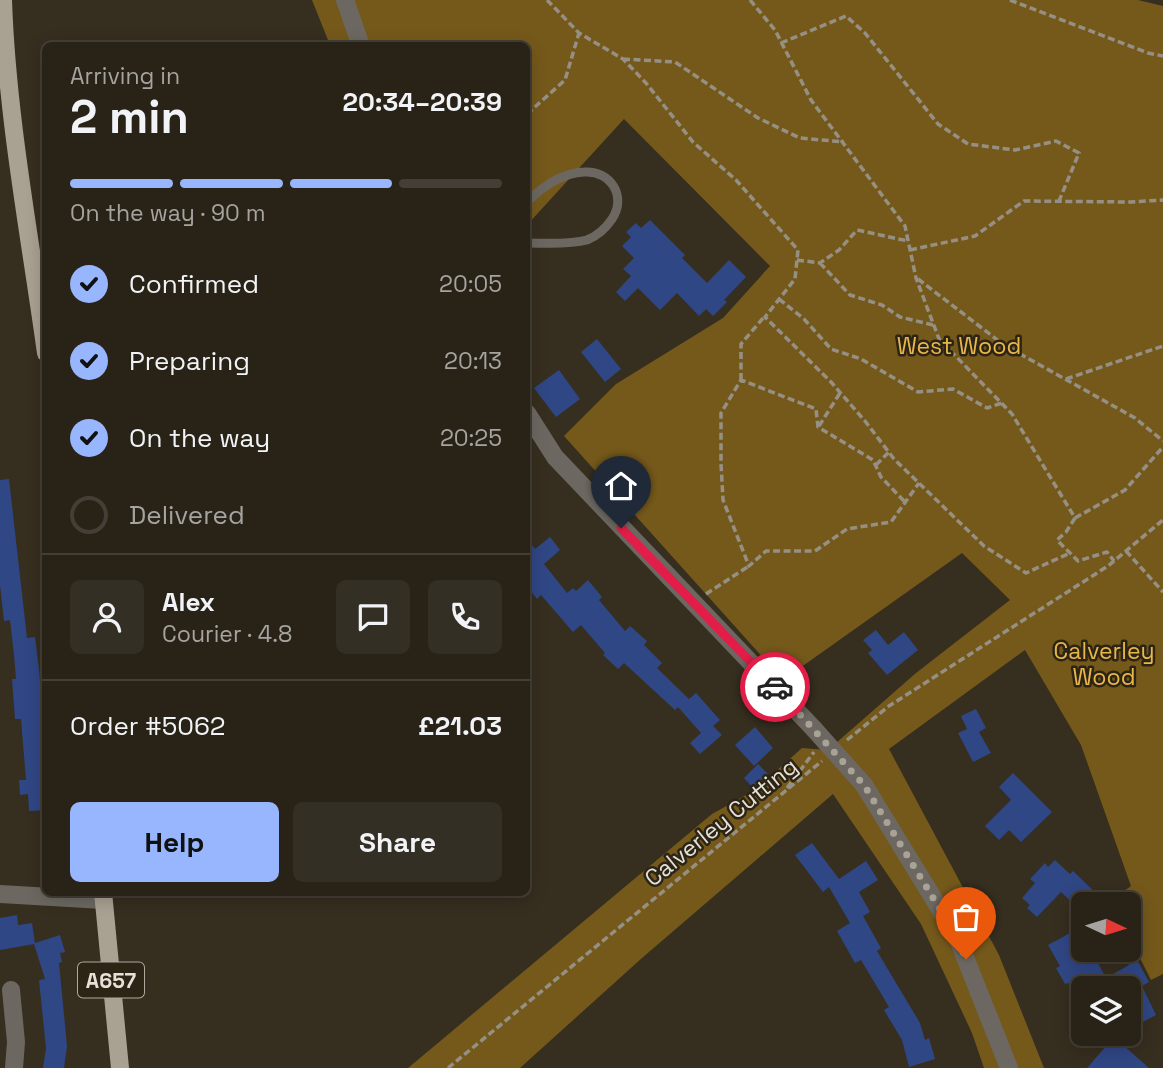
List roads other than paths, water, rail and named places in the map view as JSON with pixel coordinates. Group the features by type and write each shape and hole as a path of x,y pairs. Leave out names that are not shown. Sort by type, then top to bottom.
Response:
{"main road":[{"path":"3,0 22,186 42,303"},
{"name":"A657","path":"103,896 120,1068"}],"street":[{"path":"345,0 361,42"},
{"path":"530,418 555,457 819,734 864,785 957,937 1009,1068"},
{"path":"0,894 42,895"},
{"path":"11,990 16,1042 13,1068"}],"lane":[{"path":"530,200 559,177 583,172 596,173 612,184 618,195 619,208 605,229 586,240 530,243"}],"park label":[{"name":"West Wood","path":"959,346"},
{"name":"Calverley Wood","path":"1104,664"}]}
